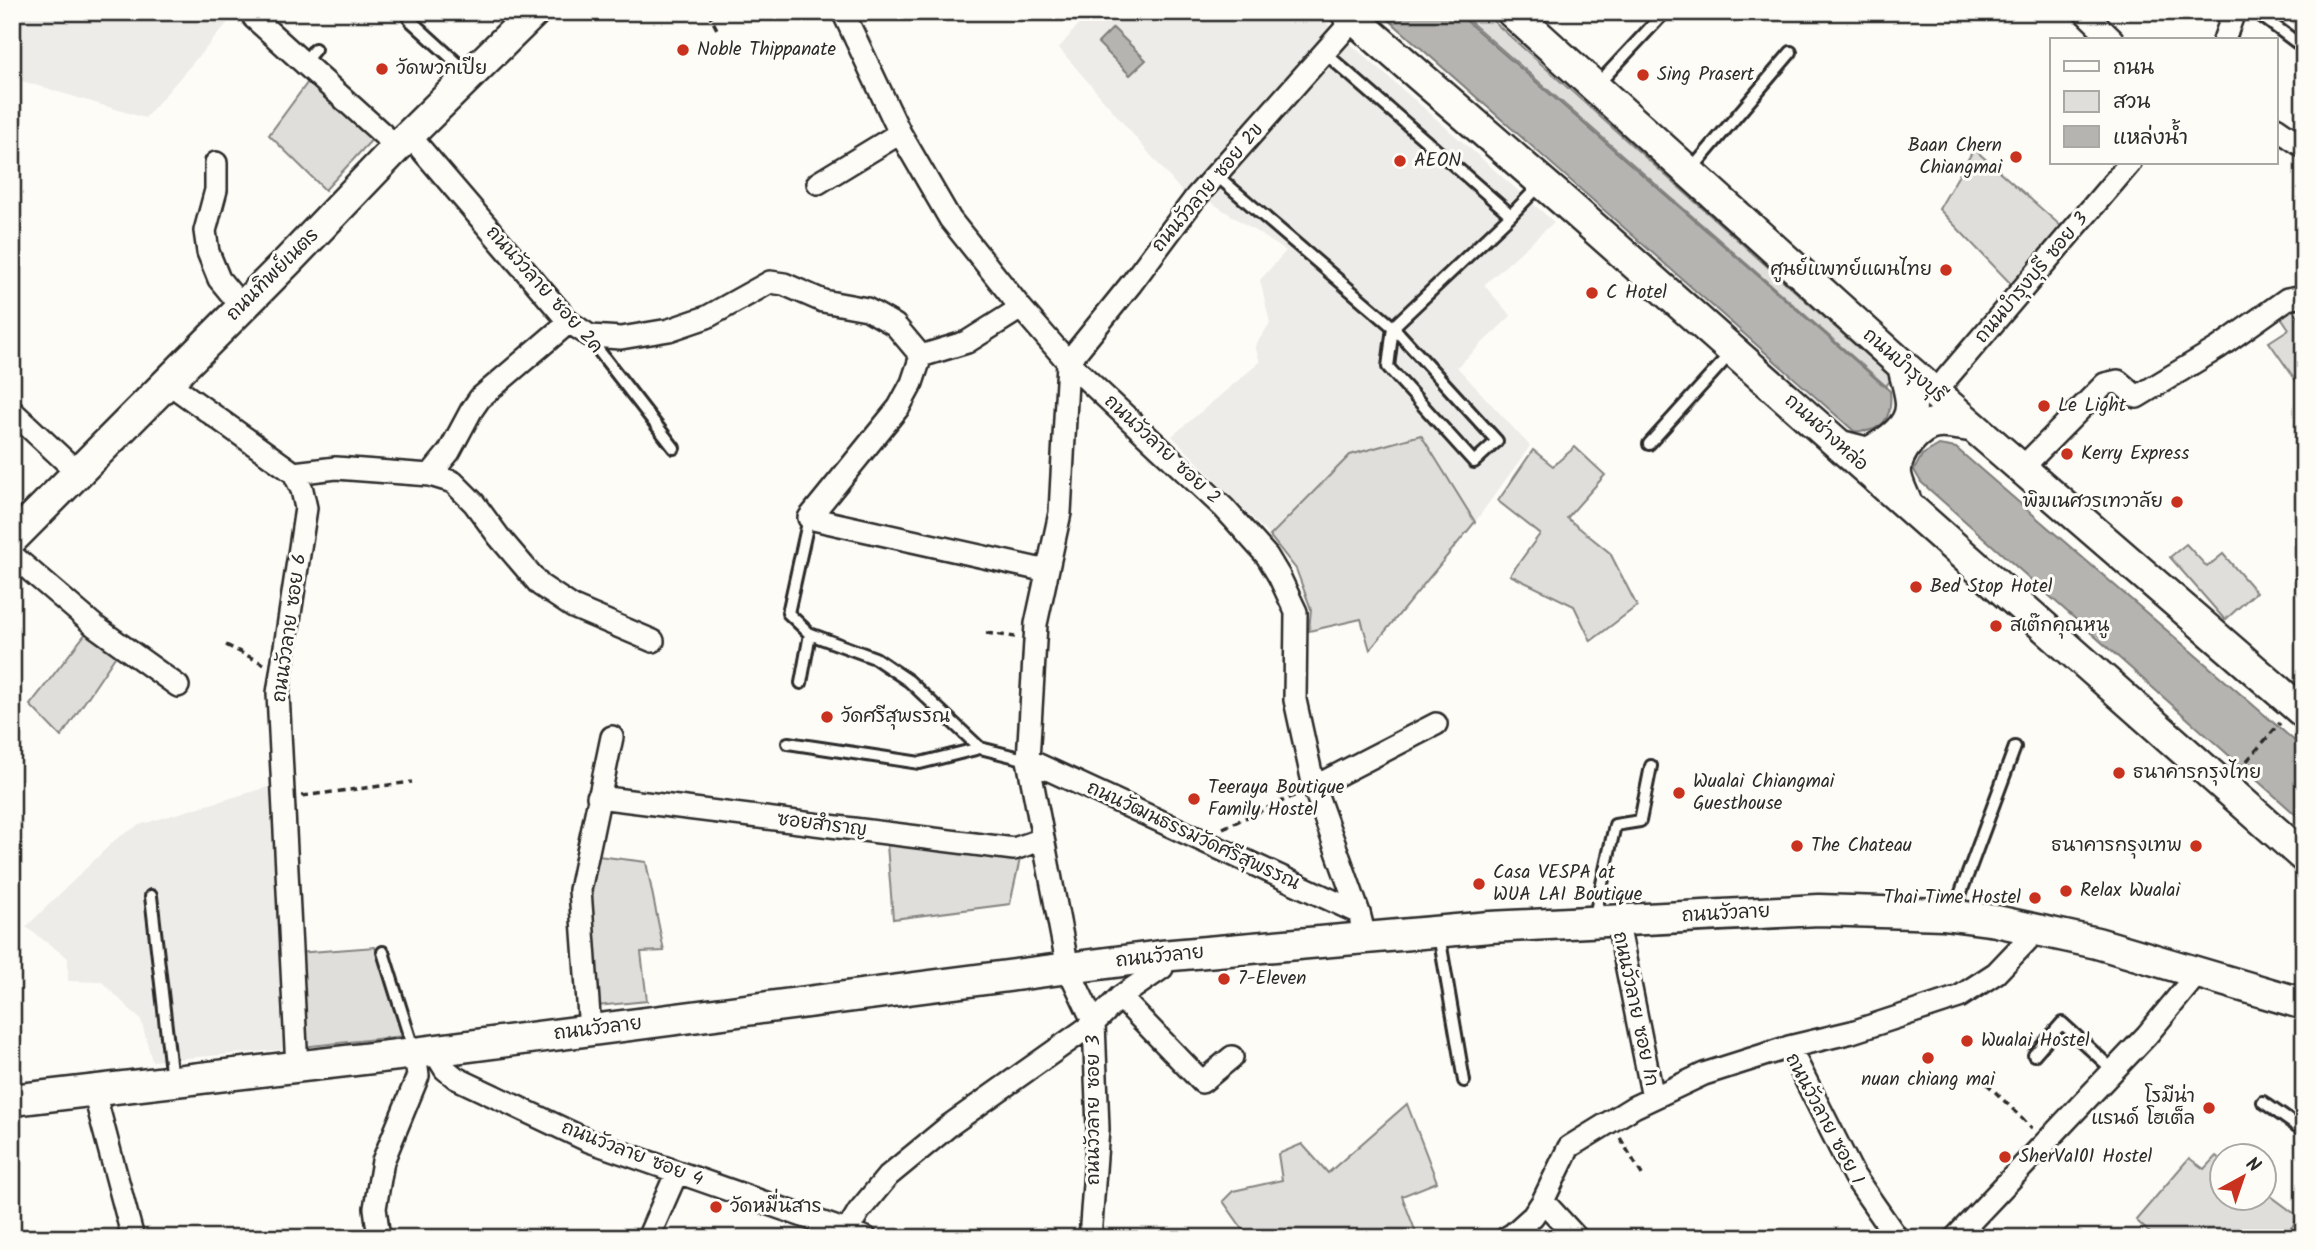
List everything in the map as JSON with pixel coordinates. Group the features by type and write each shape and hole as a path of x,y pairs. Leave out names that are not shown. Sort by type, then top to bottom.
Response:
{"main road":[{"name":"ถนนบำรุงบุรี","path":"1512,12 2293,716"},
{"name":"ถนนทิพย์เนตร","path":"12,539 531,13"},
{"name":"ถนนช่างหล่อ","path":"1350,16 1542,182 2304,857"},
{"path":"1841,446 1868,453 1897,434 1908,419 1912,405 1903,365"},
{"path":"1907,505 1896,473 1899,457 1907,443 1924,428 1937,423 1971,426"},
{"name":"ถนนวัวลาย","path":"12,1101 424,1052 1161,956 1362,925 1438,931 1819,910 1943,914 1996,921 2097,943 2304,1004"}],"street":[{"name":"ถนนวัวลาย ซอย 2","path":"843,12 900,134 950,219 1021,309 1068,362 1224,508 1267,556 1279,576 1296,612 1295,700 1314,787 1362,925"},
{"path":"2084,12 2111,38"},
{"path":"2225,38 2234,12"},
{"name":"ถนนวัวลาย ซอย 2ข","path":"1068,362 1196,197 1325,52 1350,16"},
{"name":"ถนนวัวลาย ซอย 2ค","path":"254,18 309,55 403,141 569,322 590,336"},
{"path":"2278,129 2304,147"},
{"path":"818,183 900,134"},
{"path":"216,163 216,190 205,231 208,252 219,279 242,307"},
{"name":"ถนนบำรุงบุรี ซอย 3","path":"1934,393 2129,164"},
{"path":"590,336 621,338 669,330 708,317 756,287 769,282 784,284 823,301 867,309 895,325 921,356"},
{"path":"2021,469 2105,384 2118,382 2137,397 2218,348 2287,299 2304,296"},
{"path":"921,356 967,342 1021,309"},
{"path":"429,475 449,452 481,398 569,322"},
{"path":"921,356 912,383 899,407 809,518 1047,571"},
{"path":"1068,362 1060,513 1034,639 1028,760 1068,968 1094,1023"},
{"path":"167,382 295,473 336,468 429,475 453,482 474,503 540,585 573,607 653,641"},
{"path":"12,411 77,472"},
{"name":"ถนนวัวลาย ซอย 6","path":"295,473 306,508 278,693 297,1068"},
{"path":"12,555 96,627 178,686"},
{"path":"1314,787 1436,724"},
{"path":"590,1030 580,890 612,737"},
{"name":"ถนนวัฒนธรรมวัดศรีสุพรรณ","path":"1028,760 1214,846 1362,925"},
{"name":"ซอยสำราญ","path":"598,797 1014,849 1043,839"},
{"name":"ถนนวัวลาย ซอย 1ก","path":"1605,920 1653,1098"},
{"path":"1789,1047 1852,1032 1959,997 1996,973 2037,930"},
{"name":"ถนนวัวลาย ซอย 4","path":"424,1052 456,1079 589,1141 853,1235 859,1211 888,1176 950,1125 1094,1023 1120,997 1162,968 1161,956"},
{"path":"1955,1238 2147,1035 2198,973"},
{"path":"1120,997 1205,1085 1232,1057"},
{"name":"ถนนวัวลาย ซอย 3","path":"1090,1238 1098,1129 1094,1023"},
{"name":"ถนนวัวลาย ซอย 1","path":"1506,1238 1534,1216 1569,1147 1610,1121 1704,1074 1789,1047 1854,1177 1897,1238"},
{"path":"379,1238 375,1208 383,1161 418,1076 424,1052"},
{"path":"94,1092 133,1238"},
{"path":"648,1238 677,1172"},
{"path":"1543,1201 1577,1238"}],"lane":[{"path":"2256,12 2304,48"},
{"path":"1595,88 1664,13"},
{"path":"410,20 470,75"},
{"path":"1325,52 1511,215"},
{"path":"1688,173 1791,52"},
{"path":"1216,175 1393,327 1497,441 1474,462 1388,366 1393,327 1542,182"},
{"name":"ถนนวัวลาย ซอย 2ค","path":"590,336 674,448"},
{"path":"1649,444 1733,351"},
{"path":"809,518 788,613 810,634 875,658 909,681 981,748"},
{"path":"801,683 810,634"},
{"path":"788,743 920,763 981,748 1028,760"},
{"path":"1957,903 2015,747"},
{"path":"1605,920 1615,825 1640,821 1651,766"},
{"path":"151,895 173,1083"},
{"path":"1438,931 1464,1080"},
{"path":"383,952 424,1052"},
{"path":"2034,1055 2062,1023 2113,1070"},
{"path":"2263,1102 2304,1131"}],"path":[{"path":"708,12 719,33"},
{"path":"986,633 1034,639"},
{"path":"226,645 281,673"},
{"path":"2235,774 2293,716"},
{"path":"283,798 412,782"},
{"path":"1214,846 1221,829 1314,787"},
{"path":"1978,1075 2046,1142"},
{"path":"1610,1121 1644,1178"}],"shaded area":[{"path":"12,12 237,12 145,118 12,78"},
{"path":"1089,12 1314,12 1336,32 1183,193 1059,48"},
{"path":"1346,40 1554,222 1484,285 1511,316 1457,367 1530,446 1475,522 1420,435 1350,455 1270,536 1172,436 1260,362 1255,346 1270,323 1260,280 1286,251 1203,197"},
{"path":"275,785 289,1049 152,1061 141,1020 102,982 68,981 68,958 26,927 116,839 139,825"}],"green space":[{"path":"1459,12 1483,12 1892,378 1886,386"},
{"path":"313,75 378,133 325,190 269,135"},
{"path":"1974,149 2061,226 2012,285 1939,209"},
{"path":"2290,306 2304,326 2304,378 2297,382 2269,342 2289,329 2279,314"},
{"path":"1421,435 1475,522 1370,650 1361,619 1309,631 1311,609 1296,569 1270,536 1350,455"},
{"path":"1575,447 1605,475 1567,518 1610,553 1637,606 1591,641 1574,606 1510,575 1540,534 1498,501 1533,450 1553,466"},
{"path":"2186,544 2207,567 2223,554 2256,592 2225,620 2170,557"},
{"path":"90,628 119,651 61,737 30,705"},
{"path":"887,845 1020,859 1010,904 893,919"},
{"path":"598,856 646,862 664,951 641,952 647,1001 597,1006 589,897"},
{"path":"375,947 404,1036 302,1047 297,953"},
{"path":"1407,1104 1437,1182 1402,1196 1418,1238 1249,1238 1223,1201 1233,1191 1282,1180 1278,1154 1302,1144 1328,1173"},
{"path":"2189,1158 2204,1169 2208,1165 2208,1212 2278,1212 2278,1201 2299,1217 2284,1238 2155,1238 2136,1220"}],"water":[{"path":"1380,12 1456,12 1890,391 1890,409 1884,422 1872,430 1854,431"},
{"path":"1113,28 1146,60 1130,75 1098,43"},
{"path":"1939,445 1956,448 2304,749 2304,822 1921,482 1914,470 1922,455"}],"place":[{"name":"Noble Thippanate","path":"683,50"},
{"name":"วัดพวกเปีย","path":"382,69"},
{"name":"Sing Prasert","path":"1643,75"},
{"name":"Baan Chern Chiangmai","path":"2016,157"},
{"name":"AEON","path":"1400,161"},
{"name":"ศูนย์แพทย์แผนไทย","path":"1946,270"},
{"name":"C Hotel","path":"1592,293"},
{"name":"Le Light","path":"2044,406"},
{"name":"Kerry Express","path":"2067,454"},
{"name":"พิฆเนศวรเทวาลัย","path":"2177,502"},
{"name":"Bed Stop Hotel","path":"1916,587"},
{"name":"สเต๊กคุณหนู","path":"1996,626"},
{"name":"วัดศรีสุพรรณ","path":"827,717"},
{"name":"ธนาคารกรุงไทย","path":"2119,773"},
{"name":"Wualai Chiangmai Guesthouse","path":"1679,793"},
{"name":"Teeraya Boutique Family Hostel","path":"1194,799"},
{"name":"The Chateau","path":"1797,846"},
{"name":"ธนาคารกรุงเทพ","path":"2196,846"},
{"name":"Casa VESPA at WUA LAI Boutique","path":"1479,884"},
{"name":"Relax Wualai","path":"2066,891"},
{"name":"Thai Time Hostel","path":"2035,898"},
{"name":"7-Eleven","path":"1224,979"},
{"name":"Wualai Hostel","path":"1967,1041"},
{"name":"nuan chiang mai","path":"1928,1058"},
{"name":"โรมีน่า แรนด์ โฮเต็ล","path":"2209,1108"},
{"name":"SherVa101 Hostel","path":"2005,1157"},
{"name":"วัดหมื่นสาร","path":"716,1207"}]}
